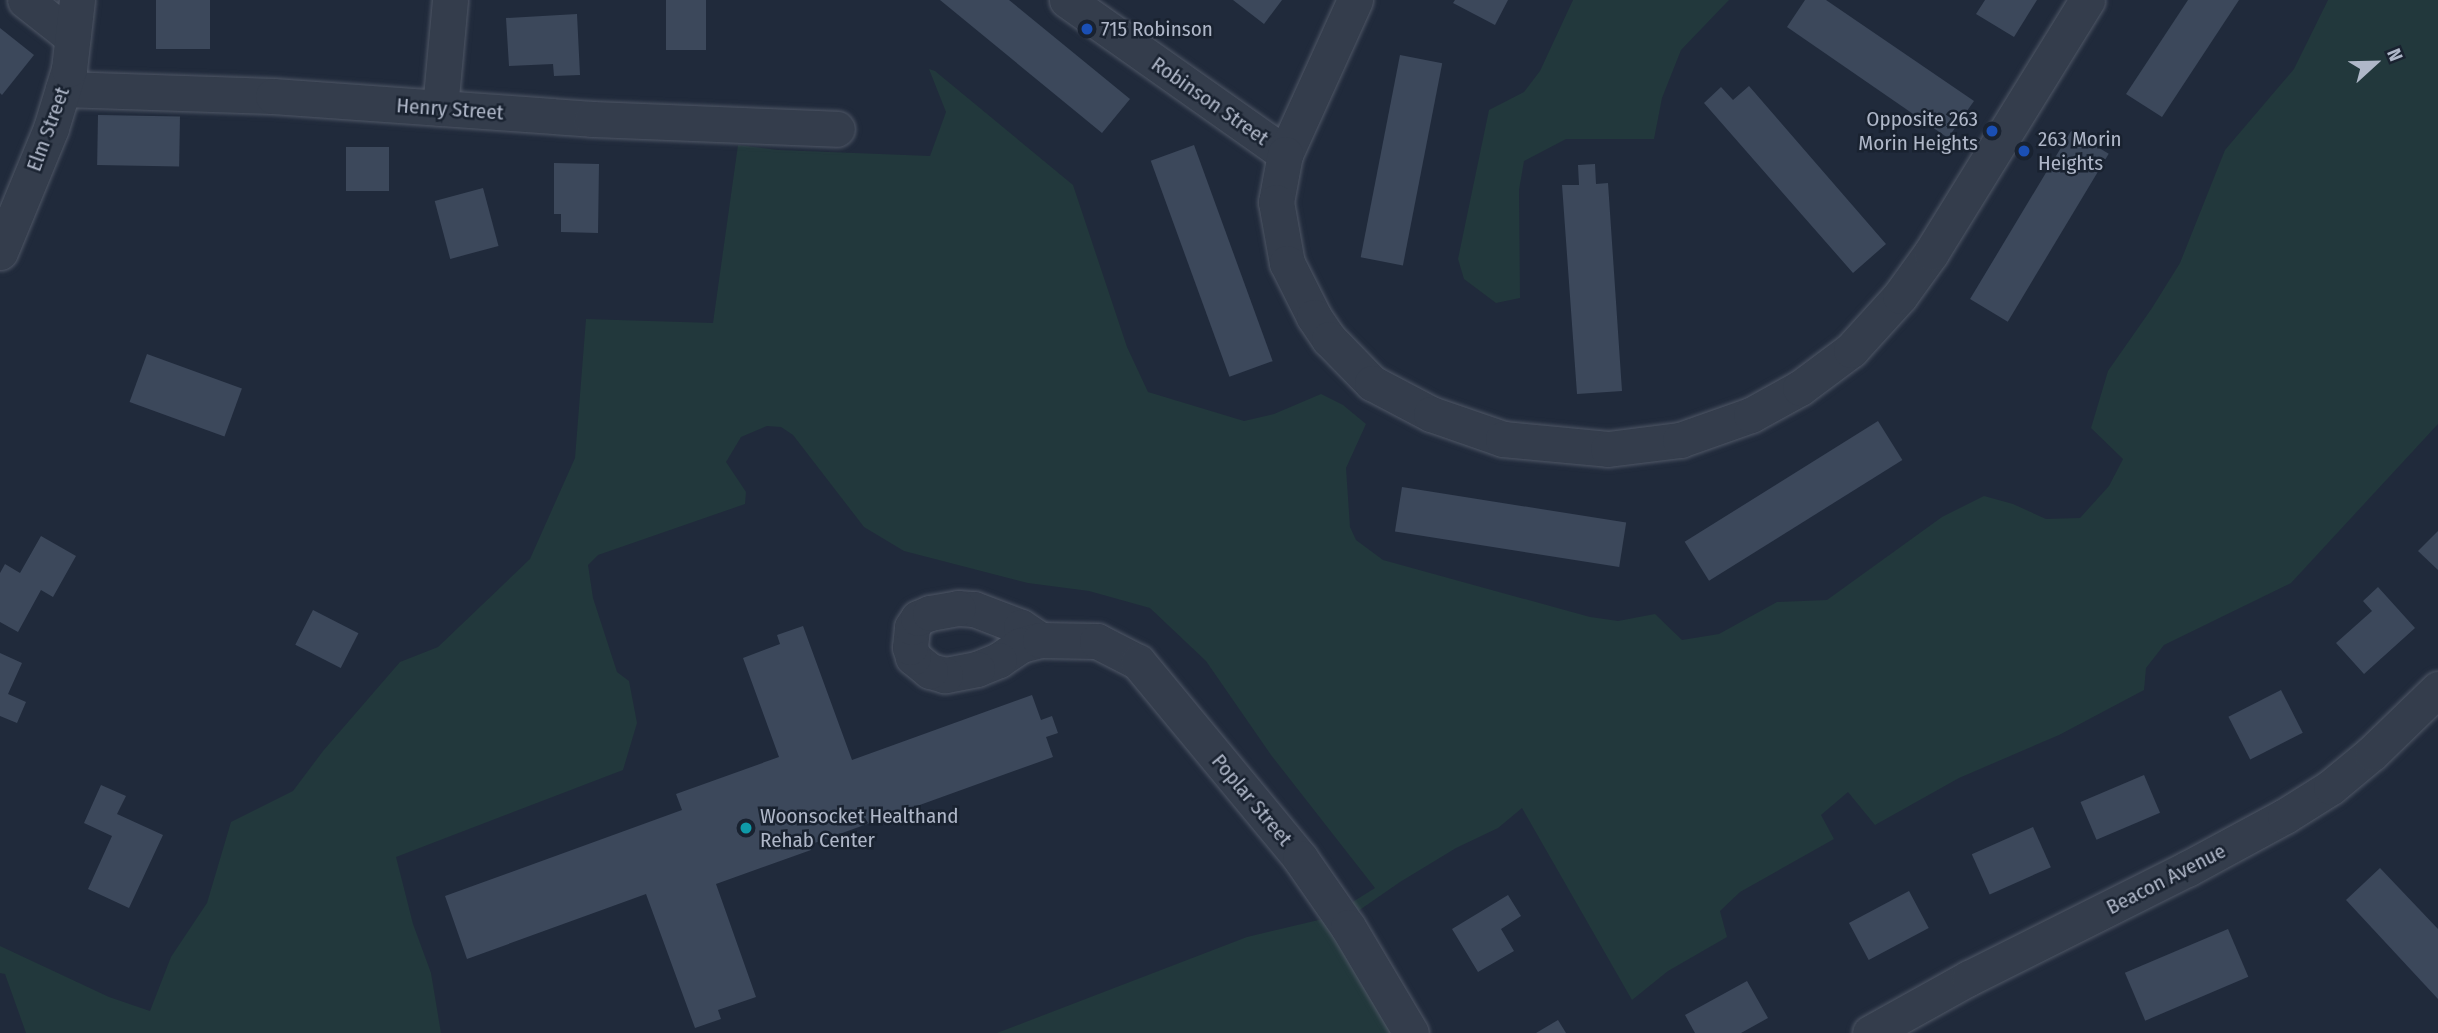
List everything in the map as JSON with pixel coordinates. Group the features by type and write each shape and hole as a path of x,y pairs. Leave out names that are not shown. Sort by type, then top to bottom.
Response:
{"street":[{"path":"26,0 72,37"},
{"name":"Elm Street","path":"0,252 51,128 63,89 69,69 77,0"},
{"path":"440,108 450,0"},
{"name":"Robinson Street","path":"1067,0 1284,154"},
{"path":"1354,0 1284,154 1276,202 1287,263 1321,328 1372,383 1431,414 1503,439 1608,449 1680,440 1751,415 1800,388 1858,343 1900,296 1931,253 2087,0"},
{"name":"Henry Street","path":"63,89 273,96 592,118 837,129"},
{"name":"Poplar Street","path":"1040,640 1097,641 1138,662 1300,858 1349,927 1412,1033"},
{"name":"Beacon Avenue","path":"1870,1033 1969,978 2181,873 2285,816 2331,787 2372,753 2438,688"}],"green space":[{"path":"1573,0 1729,0 1681,50 1662,98 1654,139 1566,139 1524,161 1519,190 1520,298 1496,303 1464,279 1458,259 1489,110 1524,92 1540,71"},
{"path":"2328,0 2438,0 2438,424 2291,583 2164,645 2146,668 2144,690 2059,735 1959,778 1875,825 1848,792 1821,815 1834,839 1740,892 1720,911 1727,937 1668,971 1632,1000 1522,808 1498,828 1456,848 1400,882 1335,927 1402,1033 997,1033 1247,937 1327,918 1375,888 1271,755 1206,661 1150,608 1089,591 1028,583 904,551 864,527 793,435 781,427 767,426 741,437 726,462 746,492 745,504 598,555 588,565 593,598 617,672 629,681 637,723 623,770 396,857 413,924 431,973 441,1033 26,1033 5,974 0,973 0,946 109,997 150,1011 171,957 207,903 231,822 293,791 323,751 400,662 438,647 530,559 575,458 586,319 713,323 738,145 779,150 930,156 946,112 929,69 935,71 1073,185 1127,347 1148,392 1244,421 1274,414 1321,394 1343,405 1366,424 1346,468 1350,527 1356,540 1383,560 1590,617 1618,621 1655,614 1682,640 1719,634 1777,602 1827,600 1942,517 1984,496 2013,504 2046,519 2080,518 2109,486 2123,459 2091,428 2108,371 2180,263 2225,150 2294,69"}],"building":[{"path":"156,0 210,0 210,49 156,49"},
{"path":"666,0 706,0 706,50 666,50"},
{"path":"940,0 1009,0 1130,99 1102,133"},
{"path":"1233,0 1282,0 1264,24"},
{"path":"1455,0 1508,0 1495,25 1453,3"},
{"path":"1805,0 1826,0 1974,101 1948,138 1787,27"},
{"path":"1985,0 2037,0 2014,37 1976,14"},
{"path":"2188,0 2239,0 2162,117 2126,94"},
{"path":"577,14 580,75 554,76 553,64 509,66 506,18"},
{"path":"0,28 34,55 2,95 0,93"},
{"path":"1400,55 1442,63 1403,265 1361,257"},
{"path":"1749,86 1886,244 1853,273 1704,103 1721,87 1733,100"},
{"path":"98,115 180,116 179,166 97,165"},
{"path":"2071,131 2109,154 2008,322 1970,299"},
{"path":"1194,145 1273,361 1229,377 1151,161"},
{"path":"346,147 389,147 389,191 346,191"},
{"path":"554,163 599,164 598,233 561,232 561,214 554,214"},
{"path":"1595,164 1596,184 1608,183 1622,391 1577,394 1562,185 1579,185 1578,165"},
{"path":"483,188 499,246 450,259 435,201"},
{"path":"147,354 242,389 224,436 130,402"},
{"path":"1878,421 1902,460 1709,581 1685,542"},
{"path":"1402,487 1626,523 1619,567 1395,531"},
{"path":"2438,531 2438,570 2418,551"},
{"path":"41,536 76,556 53,597 41,590 18,632 0,622 0,573 5,564 20,573"},
{"path":"2378,587 2415,628 2364,674 2336,643 2372,611 2363,601"},
{"path":"313,610 358,633 341,668 295,645"},
{"name":"Woonsocket Healthand Rehab Center","path":"803,626 852,760 1032,695 1041,720 1052,716 1058,733 1046,737 1053,757 809,845 811,850 716,884 756,997 718,1010 721,1019 695,1028 646,894 467,959 445,896 682,810 676,794 779,757 743,658 780,644 777,635"},
{"path":"0,653 22,663 8,694 26,702 17,723 0,716"},
{"path":"2281,690 2303,733 2250,760 2228,717"},
{"path":"2144,775 2160,813 2097,840 2080,802"},
{"path":"101,785 126,796 117,814 163,835 129,908 88,889 112,836 84,823"},
{"path":"2033,827 2051,867 1990,894 1972,854"},
{"path":"2380,868 2438,929 2438,999 2346,900"},
{"path":"1909,891 1929,928 1869,960 1849,923"},
{"path":"1508,895 1521,916 1501,929 1514,951 1478,972 1452,929"},
{"path":"2228,929 2248,977 2145,1021 2125,973"},
{"path":"1747,981 1768,1018 1741,1033 1695,1033 1685,1015"},
{"path":"1558,1020 1566,1033 1536,1033"}],"place":[{"name":"715 Robinson","path":"1087,29"},
{"name":"Opposite 263 Morin Heights","path":"1992,131"},
{"name":"263 Morin Heights","path":"2024,151"},
{"name":"Woonsocket Healthand Rehab Center","path":"746,828"}]}
